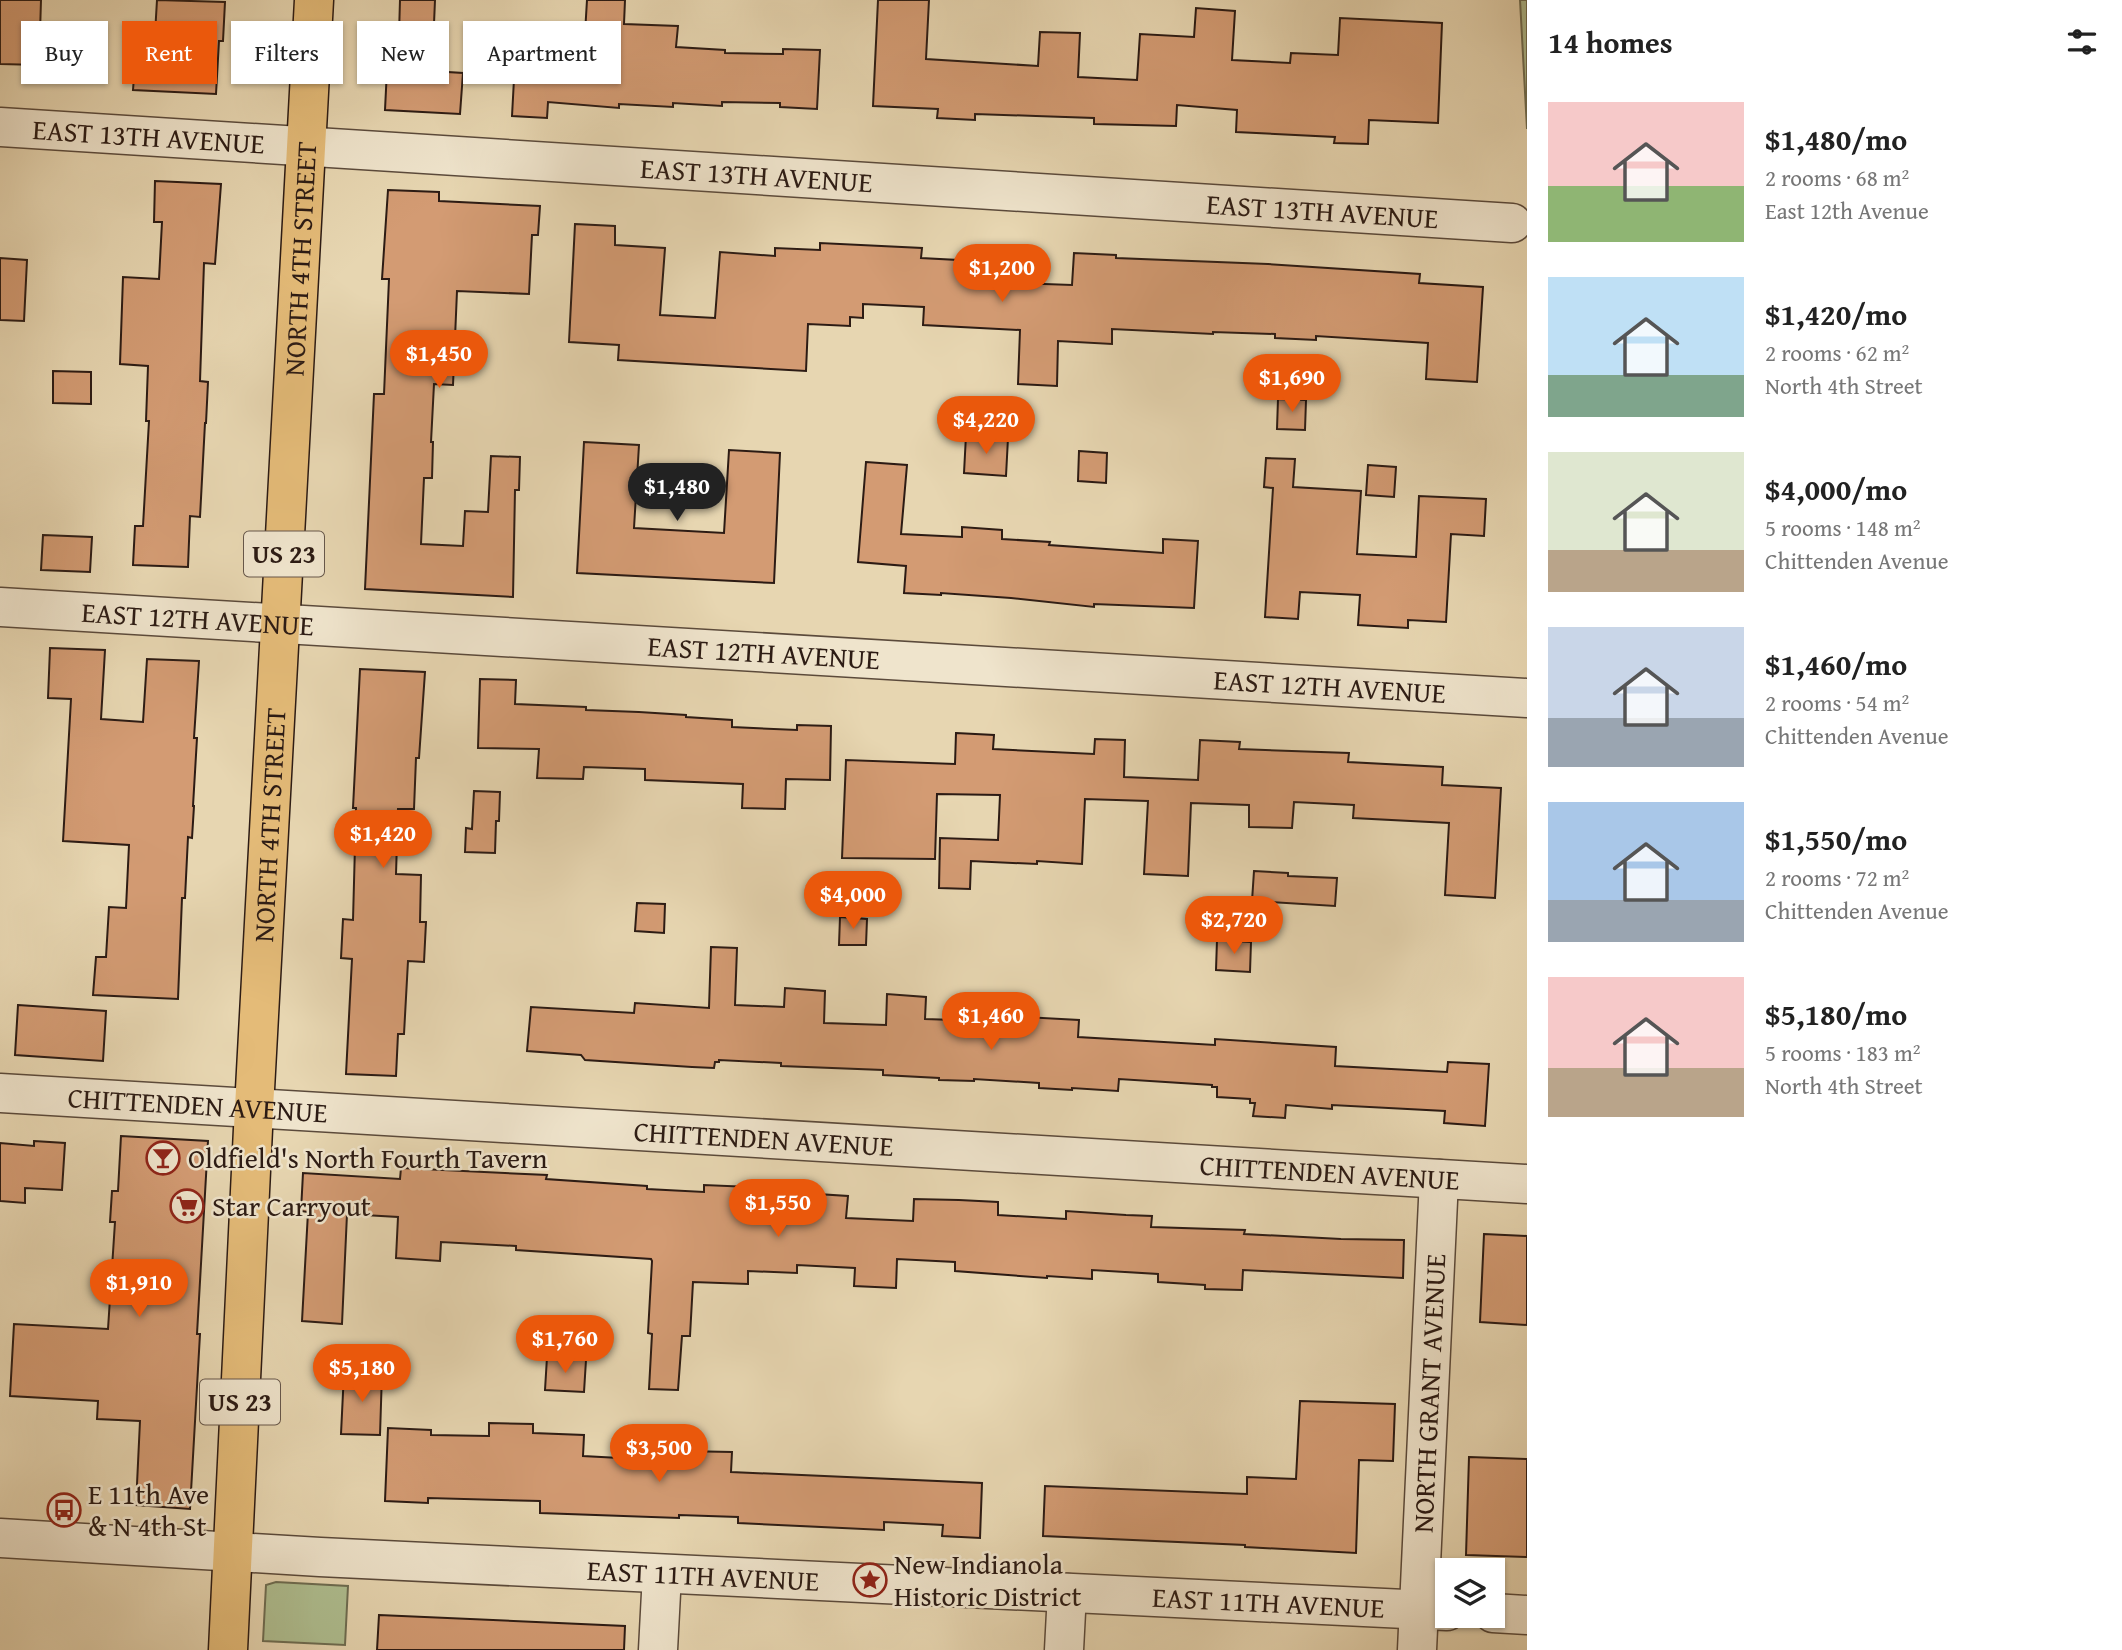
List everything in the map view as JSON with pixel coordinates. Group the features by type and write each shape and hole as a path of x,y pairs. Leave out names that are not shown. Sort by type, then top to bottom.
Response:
{"main road":[{"name":"NORTH 4TH STREET","path":"228,1650 254,1108 314,0"}],"street":[{"name":"EAST 13TH AVENUE","path":"0,127 1512,223"},
{"name":"EAST 12TH AVENUE","path":"0,607 1527,698"},
{"name":"CHITTENDEN AVENUE","path":"0,1093 1527,1184"},
{"name":"NORTH GRANT AVENUE","path":"1417,1650 1433,1610 1439,1179"},
{"name":"EAST 11TH AVENUE","path":"0,1538 232,1553 1433,1610"},
{"path":"658,1650 662,1574"},
{"path":"1064,1650 1067,1593"},
{"path":"1505,1614 1527,1615"}],"green space":[{"path":"1520,0 1527,0 1527,129"},
{"path":"276,1582 348,1586 345,1645 263,1641 266,1585"}],"building":[{"path":"0,0 41,0 40,21 21,21 21,65 0,64"},
{"path":"157,0 225,2 223,41 219,41 217,76 217,21 156,21"},
{"path":"400,0 435,0 434,21 399,21"},
{"path":"587,0 625,0 624,24 678,26 676,47 725,50 725,53 783,54 783,49 820,50 817,109 780,107 780,103 722,102 722,106 673,103 673,107 619,104 619,108 548,102 547,118 512,116 514,84 621,84 621,21 586,21"},
{"path":"878,0 929,0 926,59 1038,66 1040,32 1080,33 1078,77 1137,80 1140,34 1194,37 1196,8 1235,11 1232,60 1290,63 1291,53 1338,55 1340,18 1442,23 1438,123 1369,120 1368,144 1334,143 1335,137 1236,132 1237,110 1177,105 1176,126 1094,124 1094,118 1036,116 975,114 975,120 937,118 938,109 873,106"},
{"path":"449,72 463,73 460,114 385,110 386,84 449,84"},
{"path":"133,84 217,84 216,94 133,90"},
{"path":"155,181 221,184 215,264 204,263 200,381 208,382 206,423 200,517 190,516 188,567 133,565 135,526 143,526 149,421 146,421 148,366 120,364 123,277 159,279 162,222 154,222"},
{"path":"388,190 439,192 439,201 540,206 538,235 532,235 529,294 457,291 453,385 434,384 432,478 424,478 421,544 463,546 465,511 488,512 491,456 520,457 519,490 515,490 513,597 365,589 374,394 384,394 389,279 382,279"},
{"path":"575,224 615,226 615,245 665,248 660,315 715,318 720,252 775,256 775,248 820,250 820,243 922,248 921,258 1015,263 1014,283 1072,285 1074,253 1116,255 1116,258 1420,274 1419,283 1483,287 1477,382 1426,379 1428,343 1316,336 1316,340 1275,338 1275,334 1112,329 1112,344 1058,341 1057,386 1018,384 1020,330 923,325 924,307 863,304 863,318 850,317 850,326 808,324 806,371 618,360 619,345 569,342"},
{"path":"0,258 27,260 24,321 0,320"},
{"path":"53,371 91,372 91,404 53,403"},
{"path":"1278,399 1306,400 1305,430 1277,429"},
{"path":"966,435 1008,438 1006,476 964,473"},
{"path":"584,442 639,445 634,528 724,533 729,450 780,453 774,583 577,573"},
{"path":"1079,451 1107,453 1106,483 1078,481"},
{"path":"1266,458 1295,459 1293,487 1361,491 1357,554 1416,557 1419,496 1486,499 1484,536 1451,534 1446,622 1408,620 1408,628 1358,625 1360,595 1300,592 1298,619 1265,617 1273,488 1264,487"},
{"path":"866,462 907,465 901,534 962,537 962,527 1002,530 1002,539 1163,553 1163,539 1198,541 1194,608 1094,604 1094,607 1011,598 904,593 906,566 858,562"},
{"path":"1368,465 1396,467 1394,497 1366,495"},
{"path":"43,535 92,537 90,572 41,570"},
{"path":"50,648 105,650 101,719 143,722 147,659 199,661 194,738 197,738 194,806 192,838 188,837 185,898 182,898 178,999 93,995 96,957 106,957 109,907 126,908 129,845 63,841 71,699 48,698"},
{"path":"360,669 425,672 414,809 398,809 396,874 421,875 420,922 426,922 424,962 408,961 404,1034 398,1034 396,1076 346,1074 352,959 341,958 343,919 353,920 356,808 353,808"},
{"path":"480,679 516,680 515,704 686,715 732,720 732,727 797,730 797,725 831,726 830,780 786,779 785,809 742,808 743,784 645,780 645,769 584,767 583,779 537,778 539,749 478,748"},
{"path":"956,733 994,735 993,749 1094,754 1095,739 1125,740 1124,777 1198,780 1200,740 1240,742 1239,749 1349,753 1348,762 1443,767 1442,785 1501,788 1495,898 1445,895 1449,823 1353,818 1354,805 1294,802 1292,828 1249,827 1249,805 1191,803 1188,876 1144,874 1148,801 1085,799 1082,864 971,861 970,889 939,888 940,838 998,840 1000,795 937,794 935,859 842,858 846,760 955,764"},
{"path":"474,791 500,792 495,853 465,852 466,828 472,829"},
{"path":"1254,871 1288,873 1288,876 1337,878 1335,906 1252,901"},
{"path":"637,903 665,904 664,933 635,931"},
{"path":"840,917 867,919 866,945 839,945"},
{"path":"1217,940 1251,942 1250,972 1216,970"},
{"path":"711,947 737,948 735,1005 784,1007 785,988 825,991 824,1023 886,1025 887,994 926,997 925,1019 985,1021 986,1015 1079,1020 1078,1037 1215,1045 1215,1039 1336,1047 1335,1066 1447,1072 1448,1062 1489,1064 1485,1126 1444,1123 1445,1111 1332,1105 1332,1109 1286,1105 1285,1118 1253,1116 1255,1103 1250,1103 1250,1099 1217,1097 1217,1087 1212,1085 1119,1079 1118,1091 1072,1090 1039,1088 1039,1083 939,1080 883,1075 883,1070 781,1066 781,1063 719,1060 715,1062 714,1068 692,1067 585,1060 581,1055 527,1051 531,1007 634,1013 635,1003 709,1008"},
{"path":"18,1005 106,1011 103,1061 15,1055"},
{"path":"121,1136 208,1141 190,1509 136,1505 140,1421 97,1419 98,1401 10,1396 14,1324 108,1329 115,1222 110,1222 112,1191 118,1191"},
{"path":"34,1141 65,1143 62,1190 25,1188 25,1203 0,1201 0,1143 34,1146"},
{"path":"401,1168 547,1175 546,1179 647,1186 647,1189 704,1192 704,1185 848,1196 846,1218 913,1221 914,1199 959,1200 998,1202 998,1215 1066,1219 1066,1211 1152,1216 1151,1227 1245,1230 1244,1234 1341,1239 1404,1240 1403,1278 1243,1270 1242,1290 1205,1289 1205,1285 1158,1282 1158,1274 1092,1270 1092,1279 1047,1278 955,1271 955,1262 897,1259 896,1288 854,1286 855,1268 797,1265 797,1273 748,1271 748,1284 693,1282 690,1336 682,1336 678,1390 649,1389 652,1334 648,1333 651,1259 441,1242 440,1261 396,1258 398,1217 347,1214 342,1324 302,1321 308,1212 301,1211 303,1173 400,1179"},
{"path":"1484,1234 1527,1236 1527,1325 1480,1322"},
{"path":"547,1357 586,1360 584,1392 545,1390"},
{"path":"344,1372 382,1373 380,1435 341,1434"},
{"path":"1300,1401 1395,1404 1393,1461 1359,1460 1356,1553 1043,1536 1045,1486 1247,1494 1247,1477 1296,1479"},
{"path":"489,1423 533,1424 533,1433 584,1435 583,1456 638,1459 639,1445 682,1447 682,1451 732,1452 731,1472 982,1483 980,1538 942,1536 943,1525 884,1522 884,1530 738,1523 738,1517 679,1515 679,1518 540,1513 540,1501 428,1498 428,1503 385,1501 388,1428 431,1430 431,1435 489,1436"},
{"path":"1469,1457 1527,1459 1527,1557 1466,1555"},
{"path":"379,1615 625,1626 624,1650 377,1650"}],"place":[{"name":"Oldfield's North Fourth Tavern","path":"163,1158"},
{"name":"Star Carryout","path":"187,1206"},
{"name":"E 11th Ave & N 4th St","path":"64,1510"},
{"name":"New Indianola Historic District","path":"870,1580"}]}
